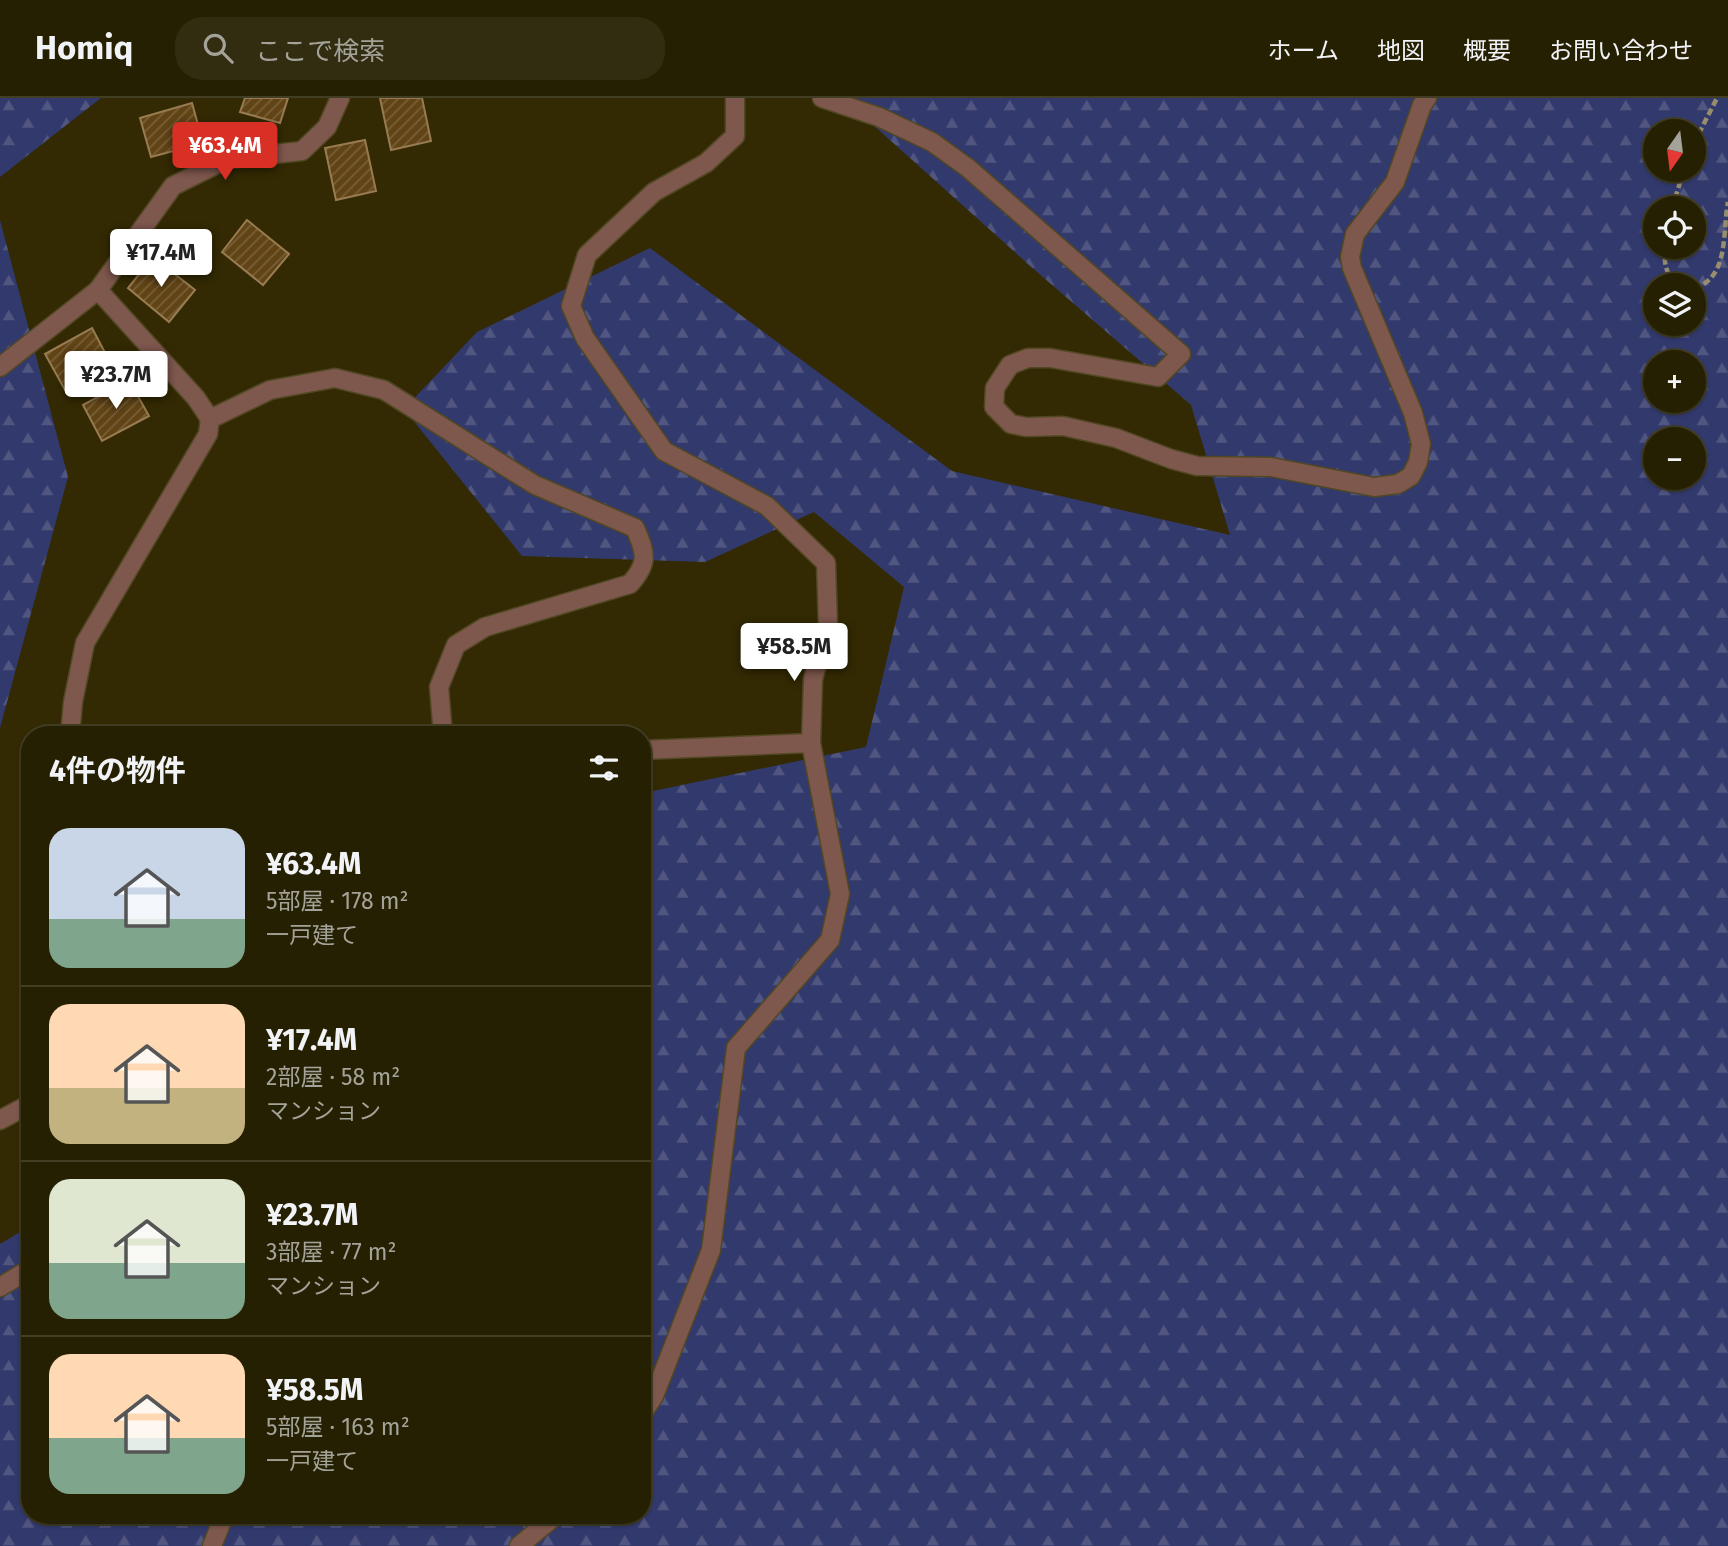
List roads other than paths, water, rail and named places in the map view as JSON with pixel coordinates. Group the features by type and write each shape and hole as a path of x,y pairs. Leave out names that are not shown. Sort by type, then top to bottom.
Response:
{"street":[{"path":"0,367 98,290 173,186 227,159 302,151 327,127 340,98"},
{"path":"651,1400 711,1250 736,1048 830,940 841,894 811,743 813,679 828,625 826,563 767,506 664,451 585,338 570,306 587,255 654,192 706,163 735,136 735,98"},
{"path":"822,98 879,117 932,142 968,168 1181,354 1158,377 1050,358 1028,358 1019,361 1010,365 995,388 994,407 1011,424 1026,427 1063,426 1116,438 1197,466 1271,467 1374,488 1398,484 1411,476 1418,462 1421,443 1413,413 1352,268 1350,257 1355,234 1395,182 1427,98"},
{"path":"71,726 85,643 208,434 210,419 196,398 98,290"},
{"path":"210,419 270,390 335,378 384,390 535,485 635,528 645,550 641,572 630,584 485,627 456,645 439,687 442,726"},
{"path":"651,750 811,743"},
{"path":"0,1120 21,1109"},
{"path":"0,1287 21,1274"},
{"path":"212,1546 220,1524"},
{"path":"519,1546 545,1524"}]}
